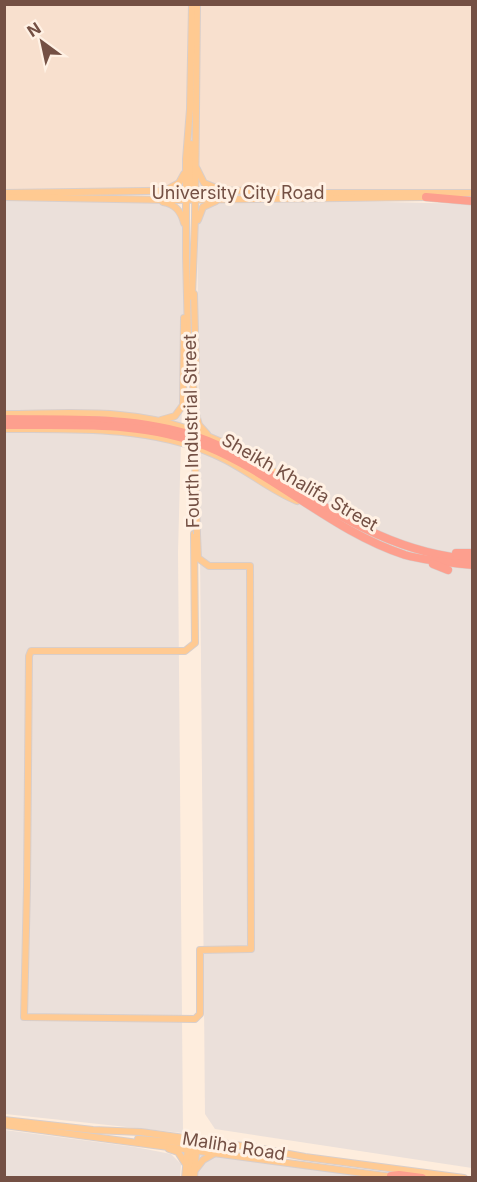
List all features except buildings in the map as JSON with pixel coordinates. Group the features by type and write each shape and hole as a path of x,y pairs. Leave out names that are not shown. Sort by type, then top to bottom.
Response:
{"highway":[{"path":"426,197 472,197"},
{"path":"60,415 114,418 124,422"},
{"name":"Sheikh Khalifa Street","path":"4,417 124,422 165,428 217,445 244,458 309,501 327,516 378,544 403,554 447,566 472,565"},
{"path":"76,426 123,431"},
{"name":"Sheikh Khalifa Street","path":"4,427 76,426 134,428 161,432 192,441 238,461 368,531 416,549 444,556 472,559"},
{"path":"314,517 327,516"},
{"path":"416,549 444,552 472,551"},
{"path":"447,566 472,569"},
{"path":"393,1177 399,1175 422,1178"}],"main road":[{"path":"159,192 176,186 181,181 186,159 195,4"},
{"path":"193,247 190,239 189,210 186,207 191,194 196,162 195,4"},
{"path":"192,27 196,44"},
{"path":"189,129 193,247"},
{"path":"186,159 191,194"},
{"path":"196,162 200,177 206,184 239,192"},
{"path":"205,199 206,196 232,195 239,192"},
{"name":"University City Road","path":"4,195 239,192 472,197"},
{"path":"142,199 191,194"},
{"name":"University City Road","path":"191,194 205,199 426,197"},
{"name":"Fourth Industrial Street","path":"191,194 195,225 190,283 196,534 195,643 185,651 31,651 24,1017 195,1019 200,1014 200,950 251,949 250,566 209,566 198,558 196,534"},
{"name":"University City Road","path":"4,195 142,199"},
{"path":"193,247 198,216 202,209 208,204 228,198"},
{"path":"142,199 166,202 175,206 183,218 186,235"},
{"name":"Fourth Industrial Street","path":"186,207 190,283"},
{"path":"150,420 172,418 178,414 183,405 184,329 190,283"},
{"path":"190,283 195,318 196,416 201,428 212,438"},
{"path":"4,417 111,414 150,420 212,438 250,456 309,501"},
{"path":"4,427 123,431 172,439 226,460 287,496 309,501"},
{"name":"Maliha Road","path":"4,1120 100,1131 135,1132 192,1144 219,1153 393,1177"},
{"name":"Maliha Road","path":"4,1125 157,1145 234,1145 266,1149 305,1158 464,1178"},
{"path":"130,1141 148,1139 192,1144"},
{"path":"186,1165 192,1144"},
{"path":"191,1176 192,1144"},
{"path":"157,1145 176,1151 191,1176"},
{"path":"191,1176 203,1160 219,1153"}],"shaded area":[{"path":"5,5 472,5 472,195 5,195"},
{"path":"216,198 472,204 472,1168 215,1129 205,1114 197,211 205,203"},
{"path":"5,199 173,199 187,219 178,552 183,1133 5,1114"},
{"path":"5,1130 171,1154 181,1164 180,1177 5,1177"},
{"path":"197,1151 365,1177 194,1178"}]}
